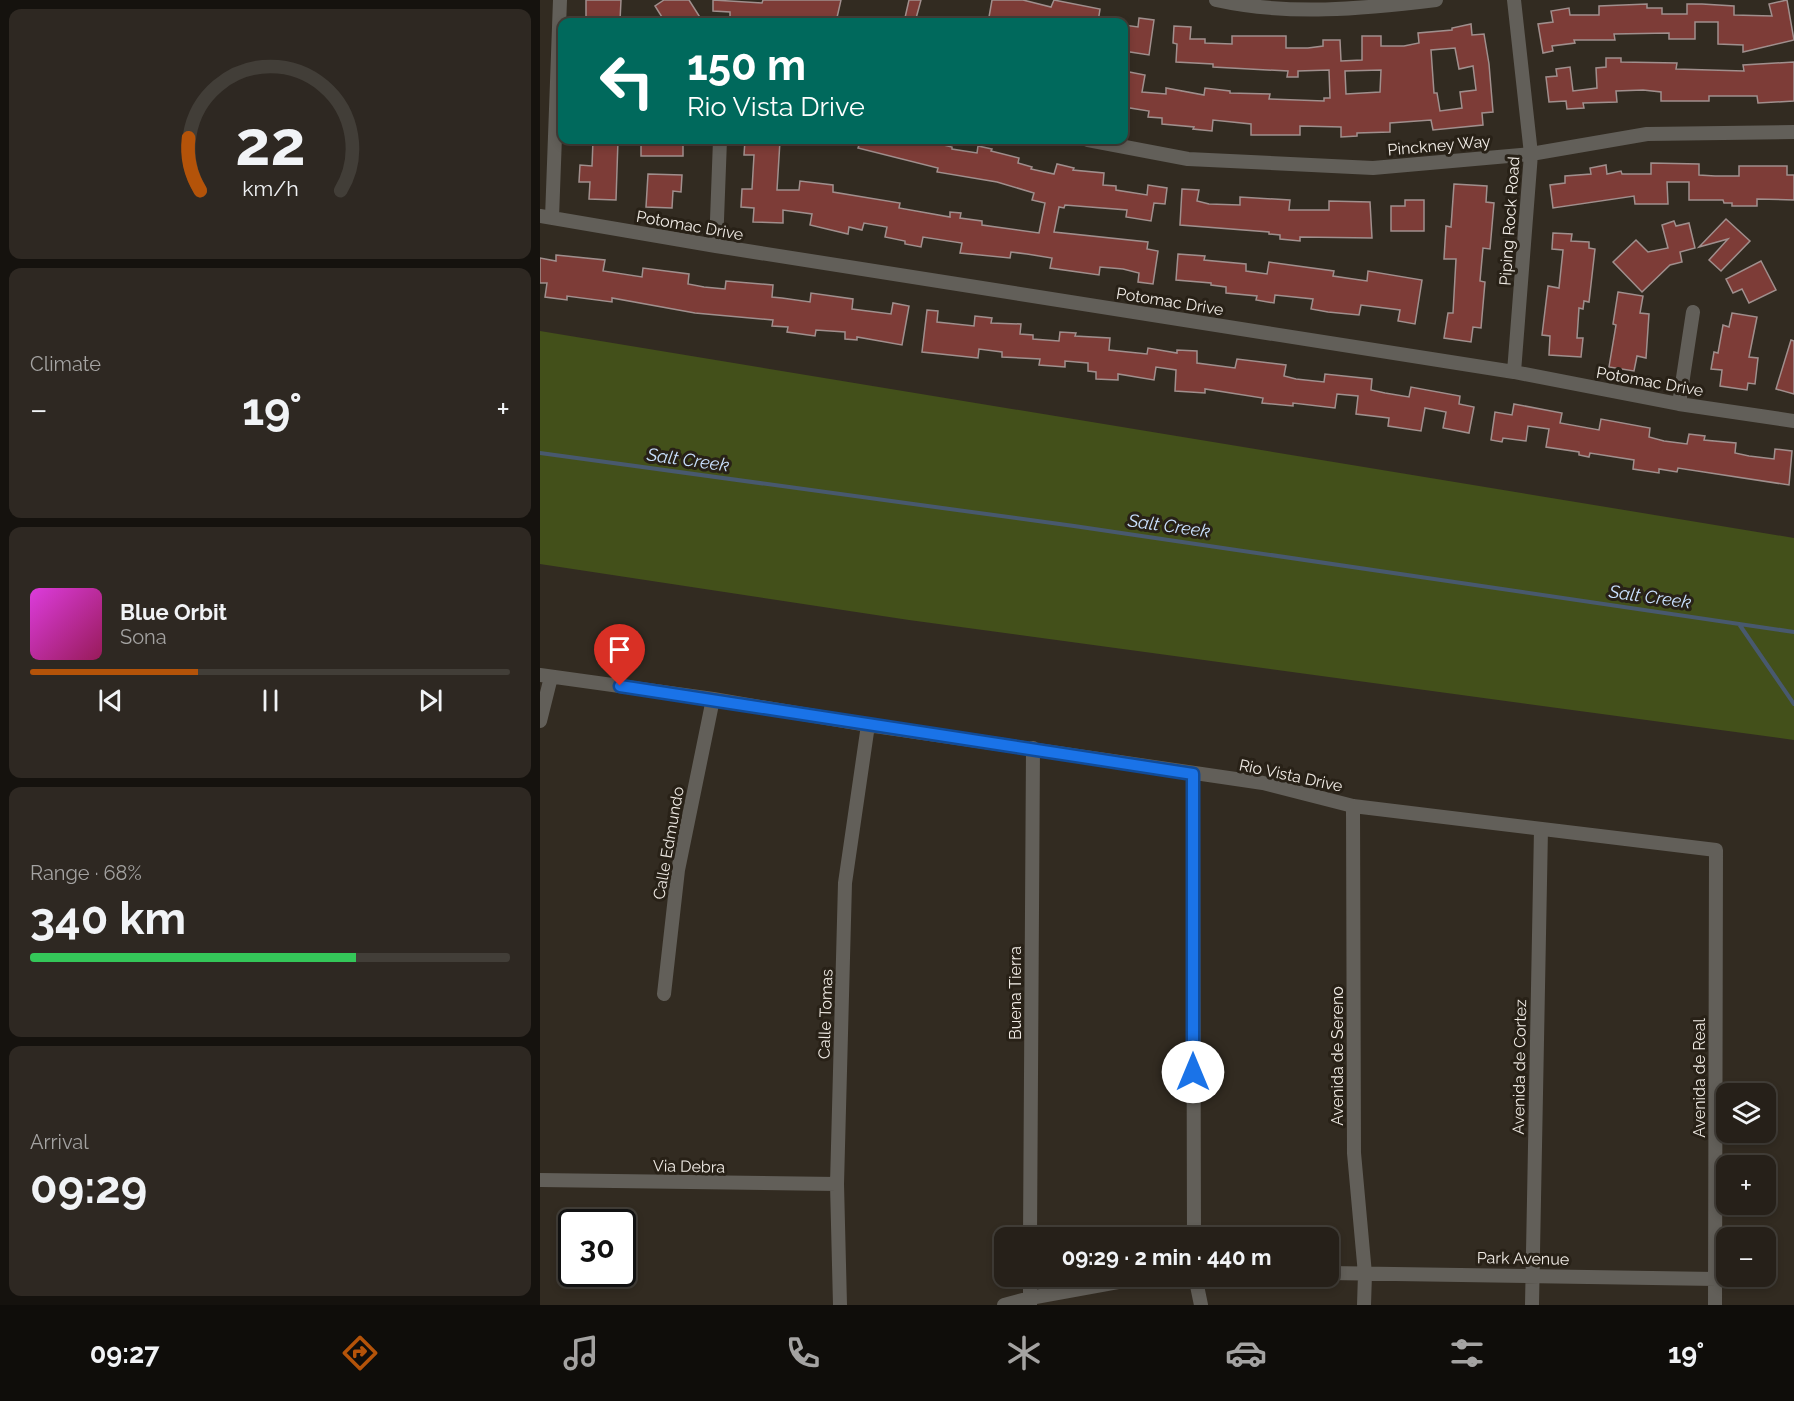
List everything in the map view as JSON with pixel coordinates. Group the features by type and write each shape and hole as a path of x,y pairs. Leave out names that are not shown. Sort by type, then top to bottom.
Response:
{"street":[{"path":"559,18 560,0"},
{"path":"1216,0 1244,6 1357,9 1436,0"},
{"name":"Piping Rock Road","path":"1514,0 1531,153 1515,372"},
{"path":"546,217 558,31"},
{"name":"Pinckney Way","path":"1109,144 1188,159 1373,168 1531,153 1647,134 1794,132"},
{"path":"716,246 720,144"},
{"name":"Potomac Drive","path":"546,217 1515,372 1679,404 1794,421"},
{"path":"1679,404 1693,312"},
{"path":"540,721 546,676"},
{"name":"Rio Vista Drive","path":"546,676 1263,783 1353,806 1716,850"},
{"name":"Calle Edmundo","path":"664,994 678,870 712,699"},
{"name":"Calle Tomas","path":"840,1305 837,1184 845,883 868,725"},
{"name":"Buena Tierra","path":"1030,1227 1033,748"},
{"path":"1193,774 1194,1227"},
{"name":"Avenida de Sereno","path":"1353,806 1354,1153 1365,1274 1364,1305"},
{"name":"Avenida de Cortez","path":"1532,1305 1541,829"},
{"name":"Avenida de Real","path":"1716,850 1716,1227"},
{"name":"Via Debra","path":"540,1180 837,1184"},
{"name":"Park Avenue","path":"1339,1273 1532,1274 1716,1280"},
{"name":"Avenida de Real","path":"1715,1305 1716,1280"},
{"path":"1004,1305 1098,1287"},
{"path":"1197,1287 1201,1305"}],"green space":[{"path":"540,331 1794,538 1794,740 909,620 540,564"}],"building":[{"path":"586,0 621,0 620,18 586,18"},
{"path":"664,0 689,0 700,18 662,18 655,6"},
{"path":"713,0 762,3 763,0 841,0 837,18 730,18 730,12 713,11"},
{"path":"909,0 921,0 916,18 905,18"},
{"path":"992,0 1023,0 1051,7 1054,0 1100,9 1099,18 989,17"},
{"path":"1787,0 1794,40 1743,52 1743,45 1718,44 1718,22 1695,22 1695,39 1669,39 1669,33 1614,34 1615,40 1574,40 1575,43 1552,46 1553,51 1543,53 1538,24 1553,22 1551,11 1569,8 1570,15 1599,15 1599,6 1647,4 1647,8 1662,8 1662,14 1687,14 1687,4 1702,4 1734,6 1734,15 1772,16 1769,4"},
{"path":"1139,18 1154,20 1149,55 1128,52 1128,26 1138,27"},
{"path":"1471,24 1472,35 1484,34 1493,112 1482,113 1483,125 1433,130 1431,120 1390,123 1390,132 1357,133 1357,136 1341,137 1341,127 1300,126 1300,135 1251,135 1251,124 1213,120 1212,131 1193,129 1194,127 1162,124 1162,118 1148,117 1149,111 1128,108 1128,72 1145,75 1142,92 1166,94 1166,88 1204,95 1205,88 1230,91 1230,93 1270,94 1269,99 1324,101 1324,98 1330,98 1329,70 1298,71 1298,77 1287,77 1288,71 1213,67 1213,64 1176,62 1177,44 1173,43 1174,26 1191,27 1190,39 1205,39 1205,43 1232,44 1232,36 1286,36 1286,48 1308,48 1323,46 1323,40 1340,40 1341,61 1362,60 1362,36 1381,36 1381,46 1404,46 1419,43 1418,33 1452,30 1452,28","holes":["1455,48 1459,69 1473,66 1476,90 1460,92 1462,108 1440,111 1437,93 1434,93 1431,50","1381,70 1380,92 1346,94 1345,71"]},
{"path":"1606,58 1621,58 1621,62 1677,63 1676,69 1744,71 1743,65 1794,62 1794,101 1758,103 1757,96 1709,96 1709,101 1661,101 1661,92 1643,90 1616,91 1617,102 1583,103 1584,108 1567,109 1566,101 1549,102 1546,77 1557,76 1556,69 1570,67 1573,91 1597,88 1596,68 1606,67"},
{"path":"593,144 618,144 616,200 589,199 590,182 579,182 580,165 592,166"},
{"path":"641,144 683,144 683,156 641,156"},
{"path":"745,144 780,144 777,190 799,190 800,181 833,185 833,192 900,203 899,208 950,217 950,212 961,213 960,218 982,221 982,225 1039,233 1045,203 1032,200 1034,193 997,182 937,172 938,168 858,148 860,144 939,144 952,147 952,149 977,153 978,146 1019,158 1018,163 1032,167 1031,169 1054,174 1057,164 1074,168 1073,170 1104,173 1103,185 1116,186 1116,190 1147,195 1148,185 1167,188 1165,204 1154,203 1151,221 1126,217 1127,210 1065,205 1064,208 1059,207 1054,232 1148,242 1147,249 1158,251 1153,284 1138,282 1139,273 1123,269 1100,267 1099,275 1050,268 1052,258 1027,254 1011,252 1010,258 960,253 962,243 923,237 921,247 905,244 905,241 885,237 887,227 864,223 862,230 849,227 848,234 810,225 812,214 783,210 783,223 753,222 754,208 741,207 742,189 752,189 754,155 744,155"},
{"path":"1651,163 1699,164 1699,175 1715,176 1739,176 1739,166 1787,166 1787,175 1794,175 1794,200 1757,199 1757,206 1732,206 1732,203 1724,203 1723,200 1689,200 1689,182 1667,182 1668,204 1635,204 1634,196 1553,208 1550,185 1565,183 1565,176 1591,174 1590,168 1606,165 1607,174 1621,171 1622,174 1651,174"},
{"path":"648,174 682,175 681,192 673,191 672,208 646,207"},
{"path":"1454,184 1487,186 1486,202 1494,203 1490,249 1483,248 1480,281 1485,282 1481,328 1473,327 1471,342 1444,338 1448,313 1453,313 1456,259 1444,259 1446,226 1451,227"},
{"path":"1182,189 1199,190 1197,201 1209,204 1240,205 1240,197 1290,200 1289,210 1329,210 1329,201 1370,202 1372,238 1300,237 1300,241 1280,239 1280,235 1269,234 1269,232 1180,225"},
{"path":"1405,200 1424,200 1424,231 1391,231 1391,206 1405,206"},
{"path":"1726,219 1750,241 1721,271 1709,260 1728,239 1699,247"},
{"path":"1674,221 1676,226 1689,223 1695,248 1680,252 1682,262 1670,265 1642,292 1613,262 1636,240 1648,252 1668,248 1662,225"},
{"path":"1553,233 1572,234 1571,241 1589,242 1589,248 1595,249 1589,302 1584,301 1583,309 1579,308 1577,338 1583,338 1581,357 1549,355 1550,336 1542,335 1548,286 1559,288 1563,250 1552,249"},
{"path":"1178,254 1205,256 1204,260 1246,264 1246,271 1267,274 1269,262 1334,271 1333,276 1367,281 1368,271 1422,280 1415,324 1398,321 1400,310 1361,305 1359,315 1328,312 1311,309 1313,299 1275,295 1274,303 1256,300 1257,296 1226,293 1226,287 1211,285 1211,283 1176,280"},
{"path":"556,255 605,260 603,271 642,277 643,268 689,274 688,284 704,287 725,289 726,281 773,285 772,297 810,302 811,293 853,299 852,309 891,314 893,303 909,306 902,345 857,337 857,340 845,339 845,332 816,330 815,336 787,332 788,327 772,326 773,320 695,313 612,298 612,302 567,296 567,300 545,297 547,283 540,283 540,258 556,261"},
{"path":"1761,261 1776,290 1749,303 1742,289 1733,293 1726,279"},
{"path":"1618,292 1643,296 1640,313 1649,314 1646,358 1637,356 1634,371 1609,367 1616,325 1613,324"},
{"path":"927,310 938,311 937,322 974,326 975,316 992,318 991,323 1021,324 1020,334 1033,335 1033,339 1059,341 1060,332 1076,333 1075,336 1110,338 1109,350 1147,354 1148,348 1177,353 1177,350 1197,351 1197,363 1235,368 1237,359 1286,365 1284,376 1296,379 1324,382 1325,374 1372,379 1371,390 1409,397 1411,387 1460,396 1459,404 1474,407 1469,433 1443,428 1446,412 1425,408 1421,431 1388,426 1389,418 1356,414 1358,396 1337,394 1335,408 1293,403 1293,406 1262,403 1263,398 1205,389 1205,393 1175,391 1176,370 1156,367 1154,380 1118,374 1118,380 1096,379 1096,372 1088,371 1088,363 1065,361 1065,367 1039,365 1040,359 1002,357 1002,352 979,349 978,358 922,352"},
{"path":"1732,313 1757,317 1749,357 1758,358 1755,384 1748,383 1747,390 1720,386 1722,370 1711,369 1714,352 1718,353 1723,325 1729,327"},
{"path":"1791,340 1794,341 1794,394 1776,389"},
{"path":"1514,404 1562,413 1560,423 1599,430 1601,419 1650,428 1649,437 1664,441 1687,444 1689,434 1705,436 1704,440 1736,443 1735,453 1749,456 1774,459 1775,449 1792,451 1789,485 1678,468 1677,472 1659,469 1659,473 1633,469 1634,460 1590,453 1589,457 1579,455 1579,452 1546,447 1549,429 1528,426 1526,441 1503,438 1502,442 1491,440 1495,412 1512,415"}],"waterway":[{"name":"Salt Creek","path":"540,453 1074,526 1794,632"},
{"path":"1739,624 1794,704"}],"route":[{"path":"620,686 1193,774 1193,1072"}]}
